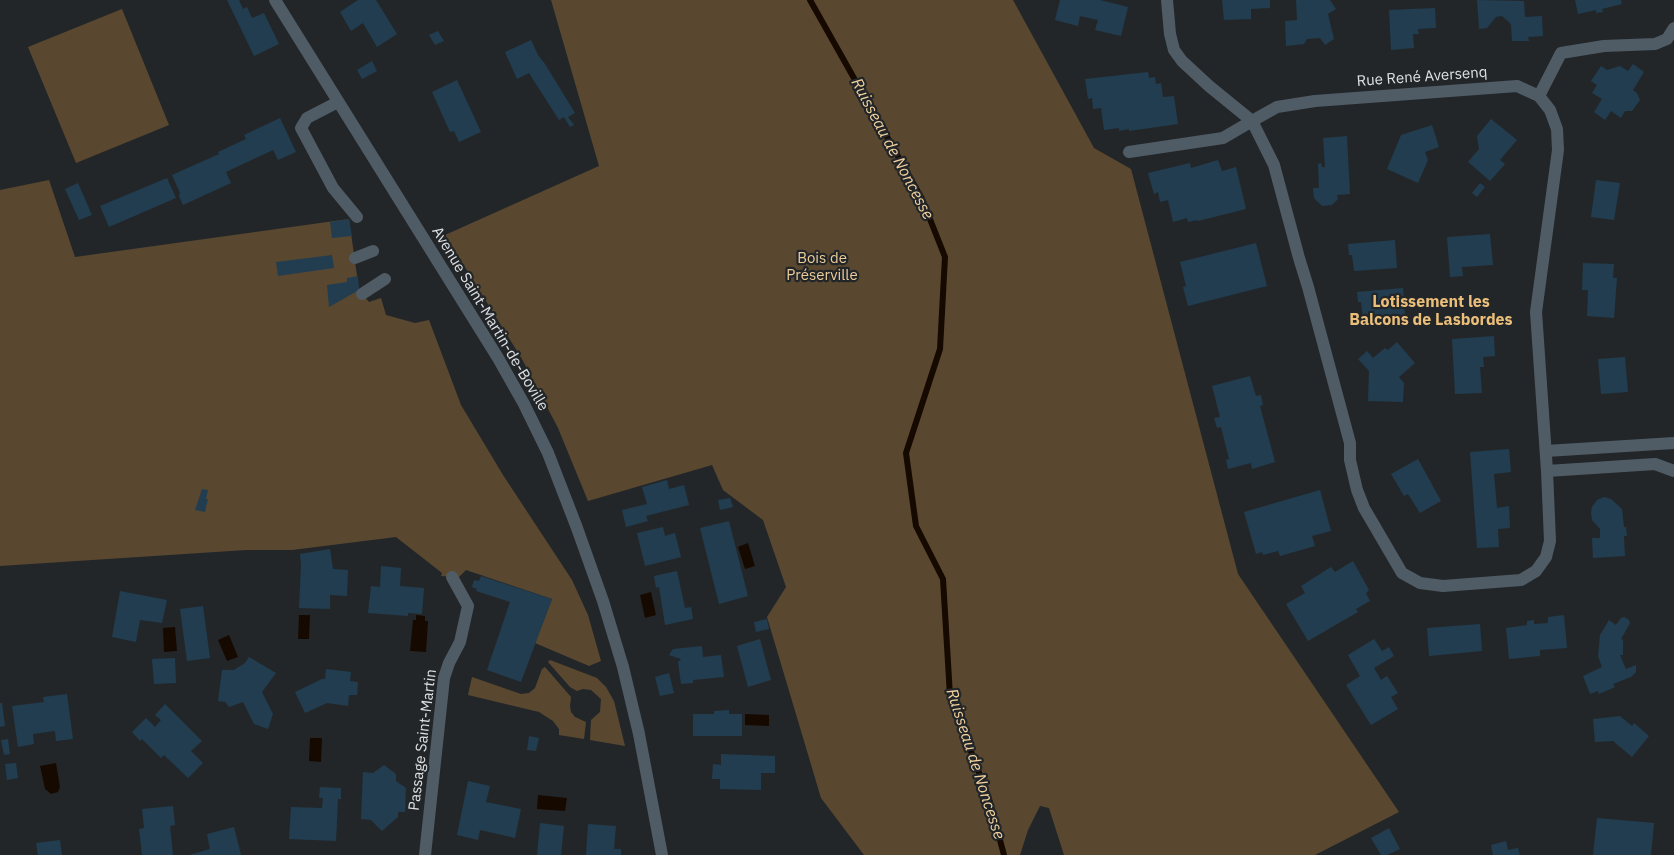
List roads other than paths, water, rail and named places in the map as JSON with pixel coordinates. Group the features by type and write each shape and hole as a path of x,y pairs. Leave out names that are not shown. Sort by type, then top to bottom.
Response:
{"street":[{"name":"Avenue Saint-Martin-de-Boville","path":"275,0 498,358 548,453 603,601 623,668 639,734 662,855"},
{"path":"1129,152 1223,138 1252,120 1209,86 1182,61 1174,50 1170,34 1168,0"},
{"path":"1538,96 1561,53 1604,46 1655,44 1666,40 1674,28"},
{"name":"Rue René Aversenq","path":"1517,86 1538,96 1550,110 1557,129 1558,150 1536,312 1550,541 1546,557 1536,571 1521,580 1443,586 1420,583 1402,573 1364,508 1357,490 1350,460 1350,443 1311,296 1298,258 1274,166 1252,120 1277,106 1314,101 1517,86"},
{"path":"338,102 307,118 301,128 333,188 357,217"},
{"path":"355,258 373,252"},
{"path":"362,294 385,279"},
{"path":"1546,451 1674,443"},
{"path":"1547,470 1655,464 1674,471"},
{"name":"Passage Saint-Martin","path":"426,855 444,678 449,663 460,642 468,606 452,577"}],"waterway":[{"name":"Ruisseau de Noncesse","path":"810,0 922,199 945,257 940,349 906,453 916,526 943,579 950,696 989,799 1004,855"}],"district":[{"name":"Lotissement les Balcons de Lasbordes","path":"1431,311"}],"park label":[{"name":"Bois de Préserville","path":"822,268"}]}
